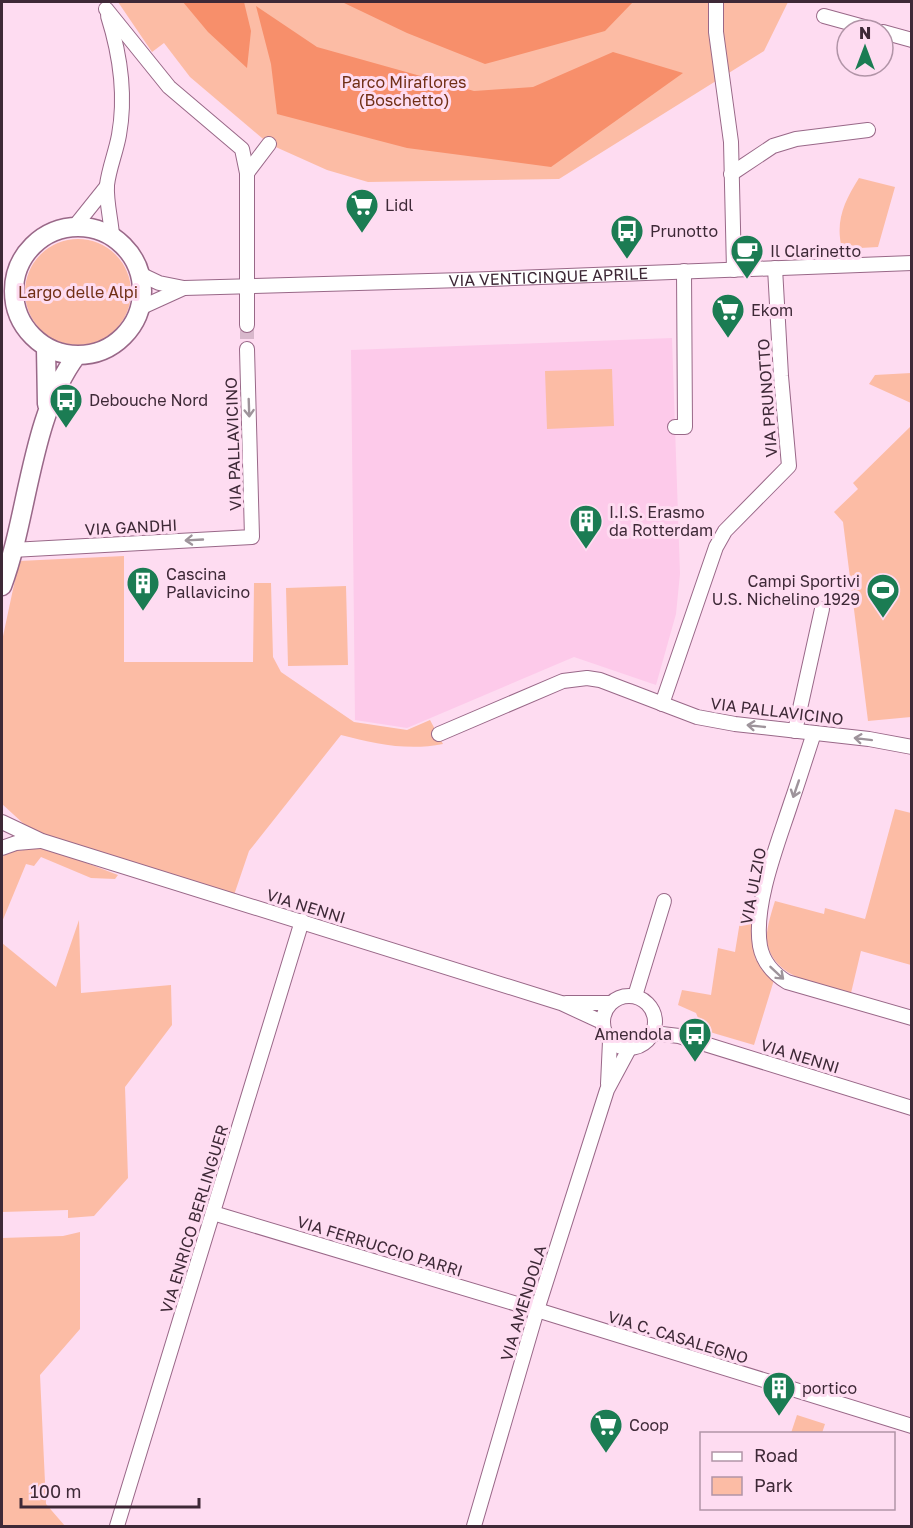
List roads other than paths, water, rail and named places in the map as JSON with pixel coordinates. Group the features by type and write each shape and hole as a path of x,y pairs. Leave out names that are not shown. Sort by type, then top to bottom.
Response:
{"main road":[{"path":"75,226 94,228 112,236 128,250 140,274 143,289 140,308 131,328 116,343 97,352 77,355 46,348 10,314 13,297 8,277 36,241 54,230 75,226"},
{"path":"46,348 48,412"},
{"path":"2,588 48,412 65,371 77,355"}],"street":[{"path":"716,2 717,32 731,142 735,270"},
{"path":"104,5 168,87 242,149 247,173 247,325"},
{"path":"104,5 115,38 121,69 119,134 107,186 112,236"},
{"path":"824,16 835,19"},
{"path":"895,35 912,40"},
{"path":"731,174 773,146 796,139 868,130"},
{"path":"247,173 270,144"},
{"path":"75,226 107,186"},
{"name":"VIA VENTICINQUE APRILE","path":"140,274 159,283 184,288 912,263"},
{"name":"VIA PRUNOTTO","path":"663,704 716,547 725,531 789,466 775,268"},
{"path":"675,427 685,427 684,271"},
{"name":"VIA VENTICINQUE APRILE","path":"140,308 184,288"},
{"name":"VIA PALLAVICINO","path":"247,349 252,537"},
{"name":"VIA GANDHI","path":"12,549 252,537"},
{"path":"795,731 822,609"},
{"name":"VIA PALLAVICINO","path":"439,734 563,681 573,679 600,680 697,717 814,734 868,739 912,747"},
{"name":"VIA ULZIO","path":"814,734 771,863 760,922 762,954 773,970 787,982 912,1018"},
{"name":"VIA NENNI","path":"2,810 10,819 42,841"},
{"name":"VIA NENNI","path":"2,822 42,841 561,1003 602,1022"},
{"name":"VIA NENNI","path":"2,836 42,841"},
{"name":"VIA NENNI","path":"2,848 16,843 42,841"},
{"path":"635,996 664,901"},
{"name":"VIA ENRICO BERLINGUER","path":"117,1527 302,921"},
{"path":"635,996 648,1004 654,1013 654,1028 648,1041 640,1047 629,1049 619,1047 610,1041 603,1031 604,1012 610,1003 619,998 635,996"},
{"name":"VIA NENNI","path":"561,1003 610,1003"},
{"name":"VIA NENNI","path":"654,1028 912,1108"},
{"name":"VIA AMENDOLA","path":"607,1090 610,1041"},
{"name":"VIA AMENDOLA","path":"474,1527 537,1310 607,1090 629,1049"},
{"name":"VIA FERRUCCIO PARRI","path":"213,1213 537,1310"},
{"name":"VIA C. CASALEGNO","path":"537,1310 912,1426"}],"tunnel":[{"path":"247,325 247,349"}],"place":[{"name":"Lidl","path":"362,234"},
{"name":"Prunotto","path":"627,260"},
{"name":"Il Clarinetto","path":"747,280"},
{"name":"Ekom","path":"728,339"},
{"name":"Debouche Nord","path":"66,429"},
{"name":"I.I.S. Erasmo da Rotterdam","path":"586,550"},
{"name":"Cascina Pallavicino","path":"143,612"},
{"name":"Campi Sportivi U.S. Nichelino 1929","path":"883,619"},
{"name":"Amendola","path":"695,1063"},
{"name":"portico","path":"779,1417"},
{"name":"Coop","path":"606,1454"}],"park label":[{"name":"Parco Miraflores (Boschetto)","path":"404,91"},
{"name":"Largo delle Alpi","path":"78,292"}]}
